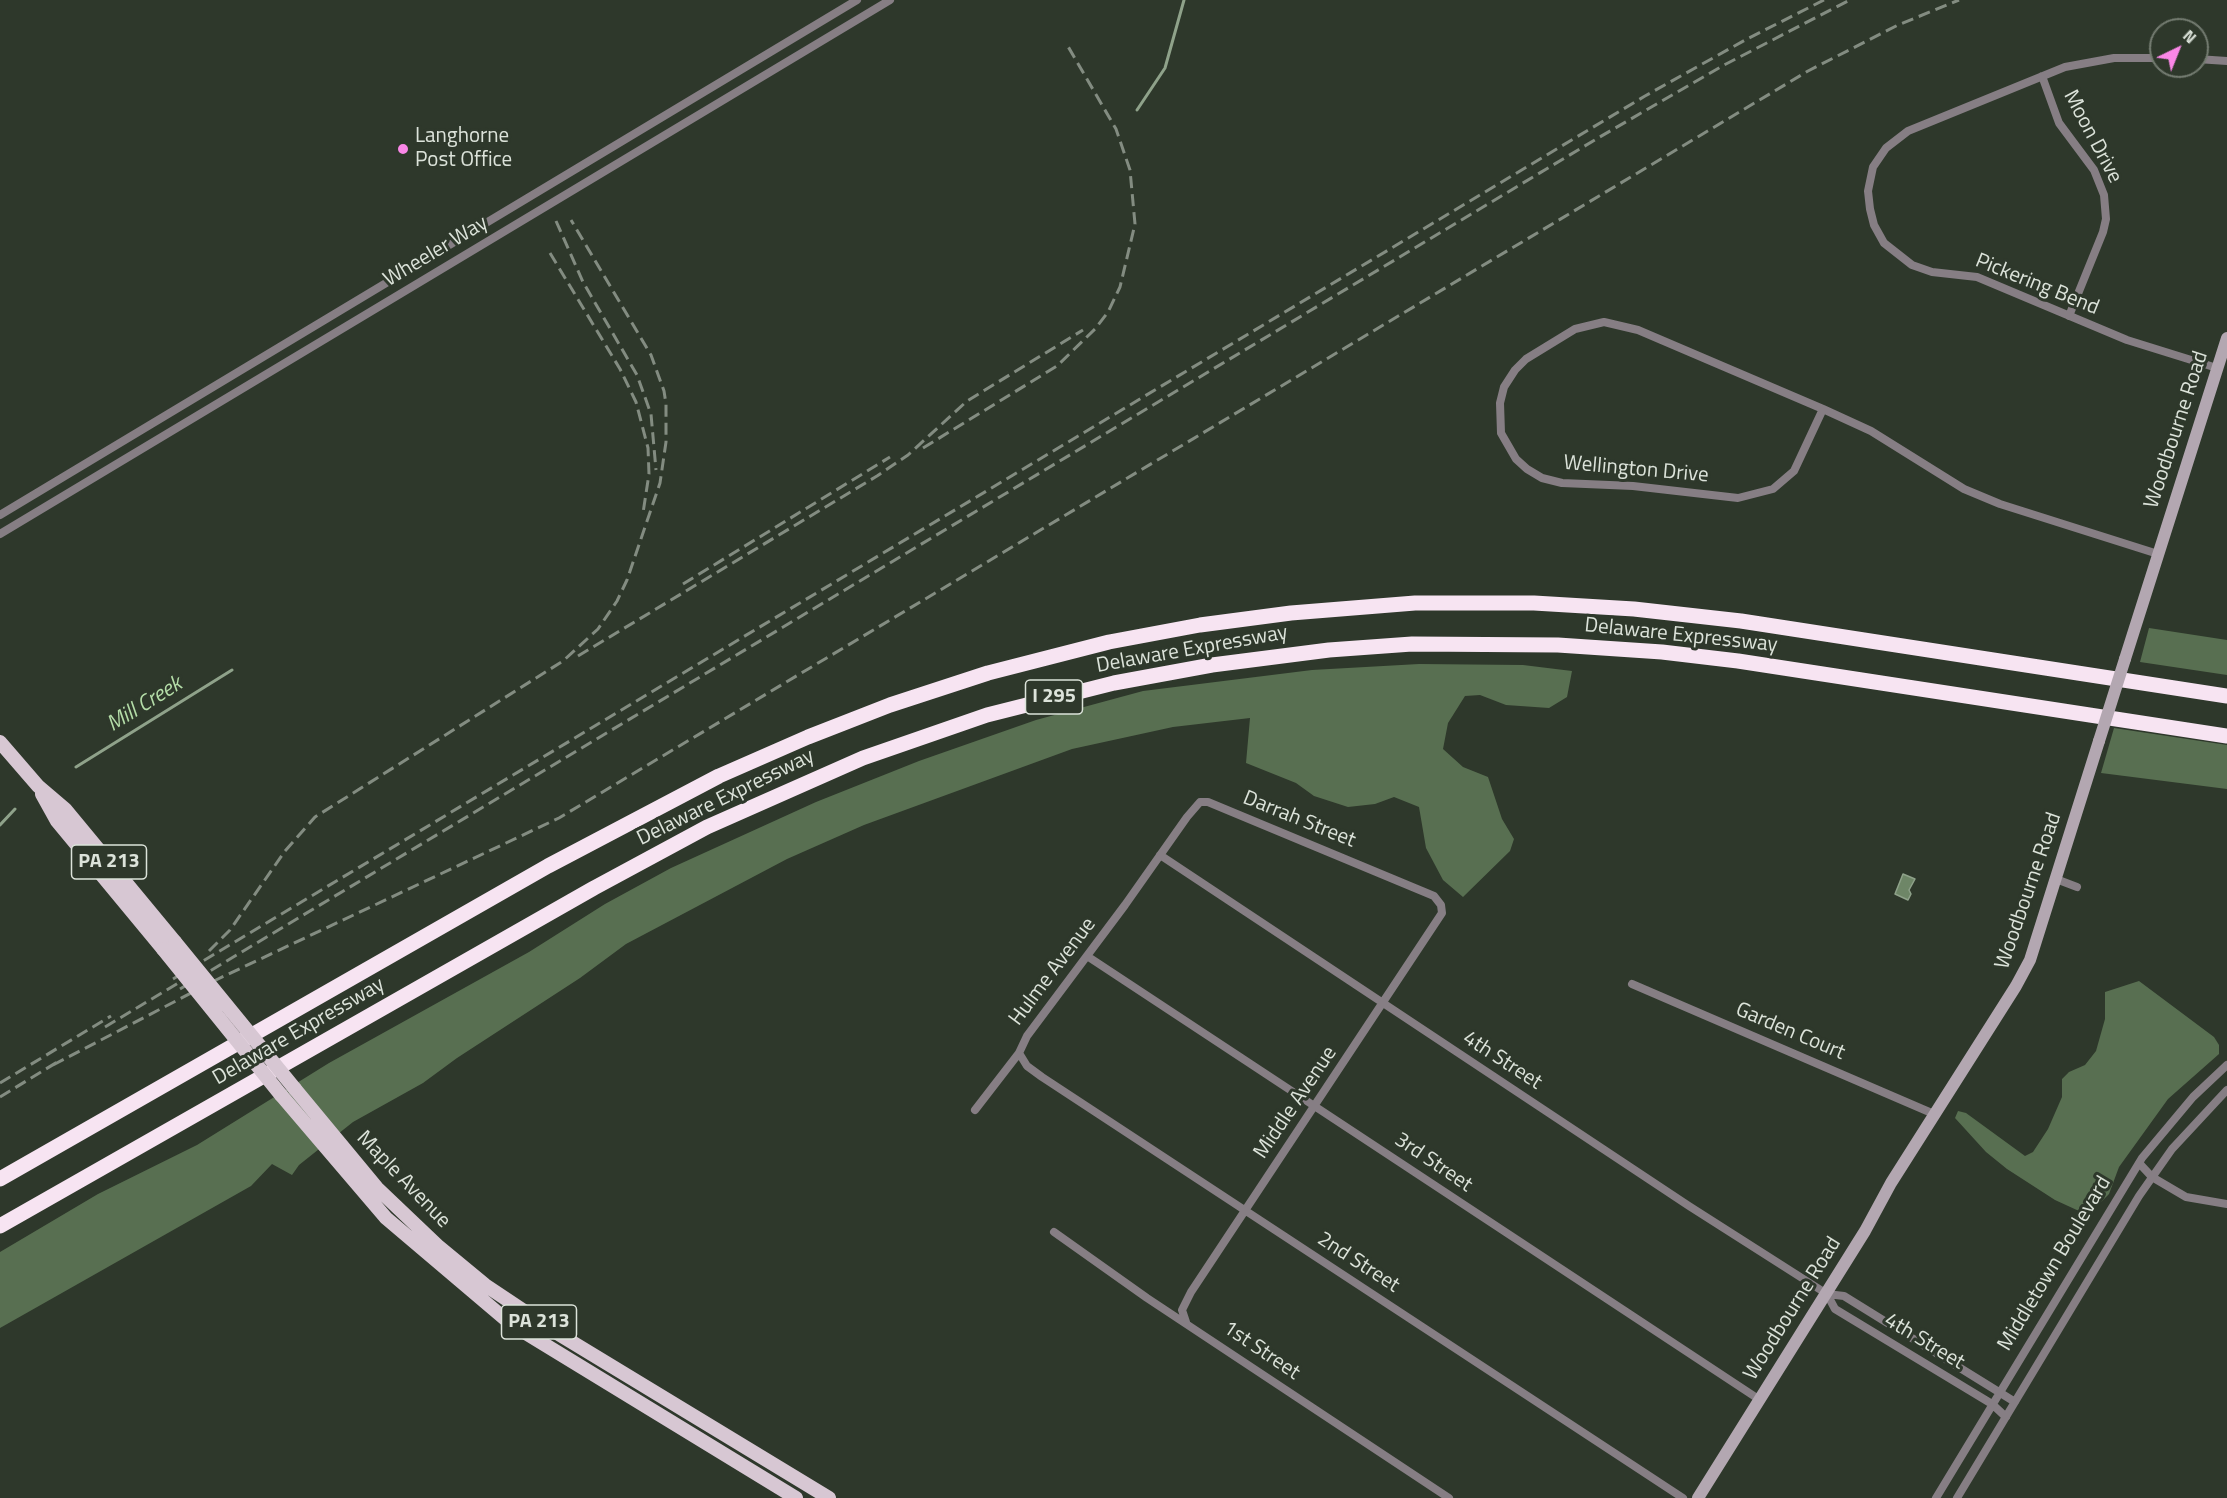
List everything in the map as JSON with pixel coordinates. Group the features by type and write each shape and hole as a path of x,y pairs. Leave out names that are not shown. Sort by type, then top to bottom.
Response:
{"highway":[{"name":"Delaware Expressway","path":"0,1179 548,866 719,776 890,705 999,670 1109,642 1200,625 1292,612 1415,603 1534,603 1634,609 1741,621 2227,696"},
{"name":"Delaware Expressway","path":"0,1226 594,888 707,827 863,758 987,715 1114,683 1212,664 1329,650 1412,644 1558,645 1662,652 1737,662 2227,736"}],"main road":[{"name":"Woodbourne Road","path":"1698,1498 1827,1294 1934,1114 2008,1000 2030,960 2227,338"},
{"name":"Maple Avenue","path":"0,742 38,786 65,810 377,1188 439,1247 485,1285 557,1333 829,1498"},
{"name":"Maple Avenue","path":"38,786 57,820 281,1095 386,1218 511,1324 796,1498"}],"street":[{"name":"Wheeler Way","path":"0,515 857,0"},
{"name":"Wheeler Way","path":"0,534 890,0"},
{"name":"Pickering Bend","path":"2149,58 2091,60 2042,76 1926,123 1899,137 1873,167 1869,181 1869,200 1879,236 1905,261 1932,272 1977,277 2127,340 2217,368"},
{"path":"2209,60 2227,61"},
{"name":"Moon Drive","path":"2042,76 2059,123 2094,170 2104,195 2106,219 2103,232 2069,316"},
{"name":"Wellington Drive","path":"1824,409 1804,454 1789,478 1759,495 1738,498 1633,486 1562,483 1542,478 1527,469 1507,445 1500,427 1499,411 1504,387 1515,370 1526,360 1575,329 1604,322 1638,330 1824,409 1871,431 1964,489 2000,504 2158,554"},
{"name":"Darrah Street","path":"1160,855 1198,804 1208,802 1424,890 1441,905"},
{"name":"Hulme Avenue","path":"975,1110 1019,1053 1027,1036 1160,855"},
{"name":"4th Street","path":"1160,855 1383,1004 1827,1294 1845,1296 2015,1402"},
{"path":"2056,879 2076,887"},
{"name":"Middle Avenue","path":"1186,1322 1182,1310 1191,1292 1442,913 1441,905"},
{"name":"3rd Street","path":"1087,956 1760,1400"},
{"name":"Garden Court","path":"1632,984 1934,1114"},
{"name":"2nd Street","path":"1019,1053 1027,1065 1042,1077 1683,1498"},
{"name":"Middletown Boulevard","path":"1936,1498 1998,1391 2139,1163 2193,1097 2227,1065"},
{"name":"Middletown Boulevard","path":"1957,1498 2152,1177 2204,1112 2227,1090"},
{"path":"2139,1163 2152,1177 2186,1197 2200,1202 2227,1204"},
{"name":"1st Street","path":"1054,1232 1449,1498"},
{"name":"4th Street","path":"1827,1294 1835,1309 1992,1404 2006,1417"}],"shaded area":[{"path":"2149,628 2227,640 2227,675 2140,662"},
{"path":"1419,664 1523,665 1572,671 1567,697 1549,708 1506,705 1480,695 1465,696 1448,723 1443,749 1463,767 1488,777 1502,819 1514,839 1510,851 1463,897 1443,880 1426,848 1419,807 1394,797 1375,804 1348,807 1314,796 1296,783 1246,763 1250,718 1173,727 1072,749 864,825 787,859 626,944 580,978 457,1058 423,1083 353,1122 299,1165 292,1175 272,1164 251,1186 0,1328 0,1252 98,1194 197,1145 329,1063 529,952 605,904 671,868 816,802 919,761 1036,720 1143,691 1312,670"},
{"path":"2114,728 2227,745 2227,789 2101,773"},
{"path":"1903,874 1915,879 1909,890 1911,894 1908,900 1895,894"},
{"path":"2139,981 2214,1037 2219,1045 2219,1054 2168,1099 2119,1167 2109,1194 2096,1207 2079,1211 2055,1200 2007,1169 1986,1152 1955,1118 1958,1111 1966,1113 2025,1156 2033,1152 2048,1129 2062,1097 2062,1079 2069,1072 2085,1065 2096,1051 2105,1019 2105,992"}],"waterway":[{"name":"Mill Creek","path":"1137,110 1165,68 1184,0"},
{"name":"Mill Creek","path":"76,767 232,670"},
{"name":"Mill Creek","path":"0,825 15,809"}],"railway":[{"path":"173,979 1645,96 1747,39 1824,0"},
{"path":"180,989 1598,138 1724,65 1850,0"},
{"path":"53,1065 218,979 559,818 1808,71 1898,25 1959,0"},
{"path":"923,448 1057,366 1095,329 1108,312 1120,287 1135,224 1130,170 1116,129 1066,43"},
{"path":"209,951 230,930 285,851 315,817 563,661 598,629 617,601 627,580 660,483 666,442 666,404 664,391 651,355 571,220"},
{"path":"556,221 583,282 637,375 651,414 656,470"},
{"path":"550,253 620,369 636,402 648,448 649,474 643,513"},
{"path":"578,656 877,476 908,455 967,401 1083,330"},
{"path":"683,584 890,457"},
{"path":"105,1027 185,979"},
{"path":"0,1083 111,1016"},
{"path":"0,1097 59,1061"}],"place":[{"name":"Langhorne Post Office","path":"403,149"}]}
